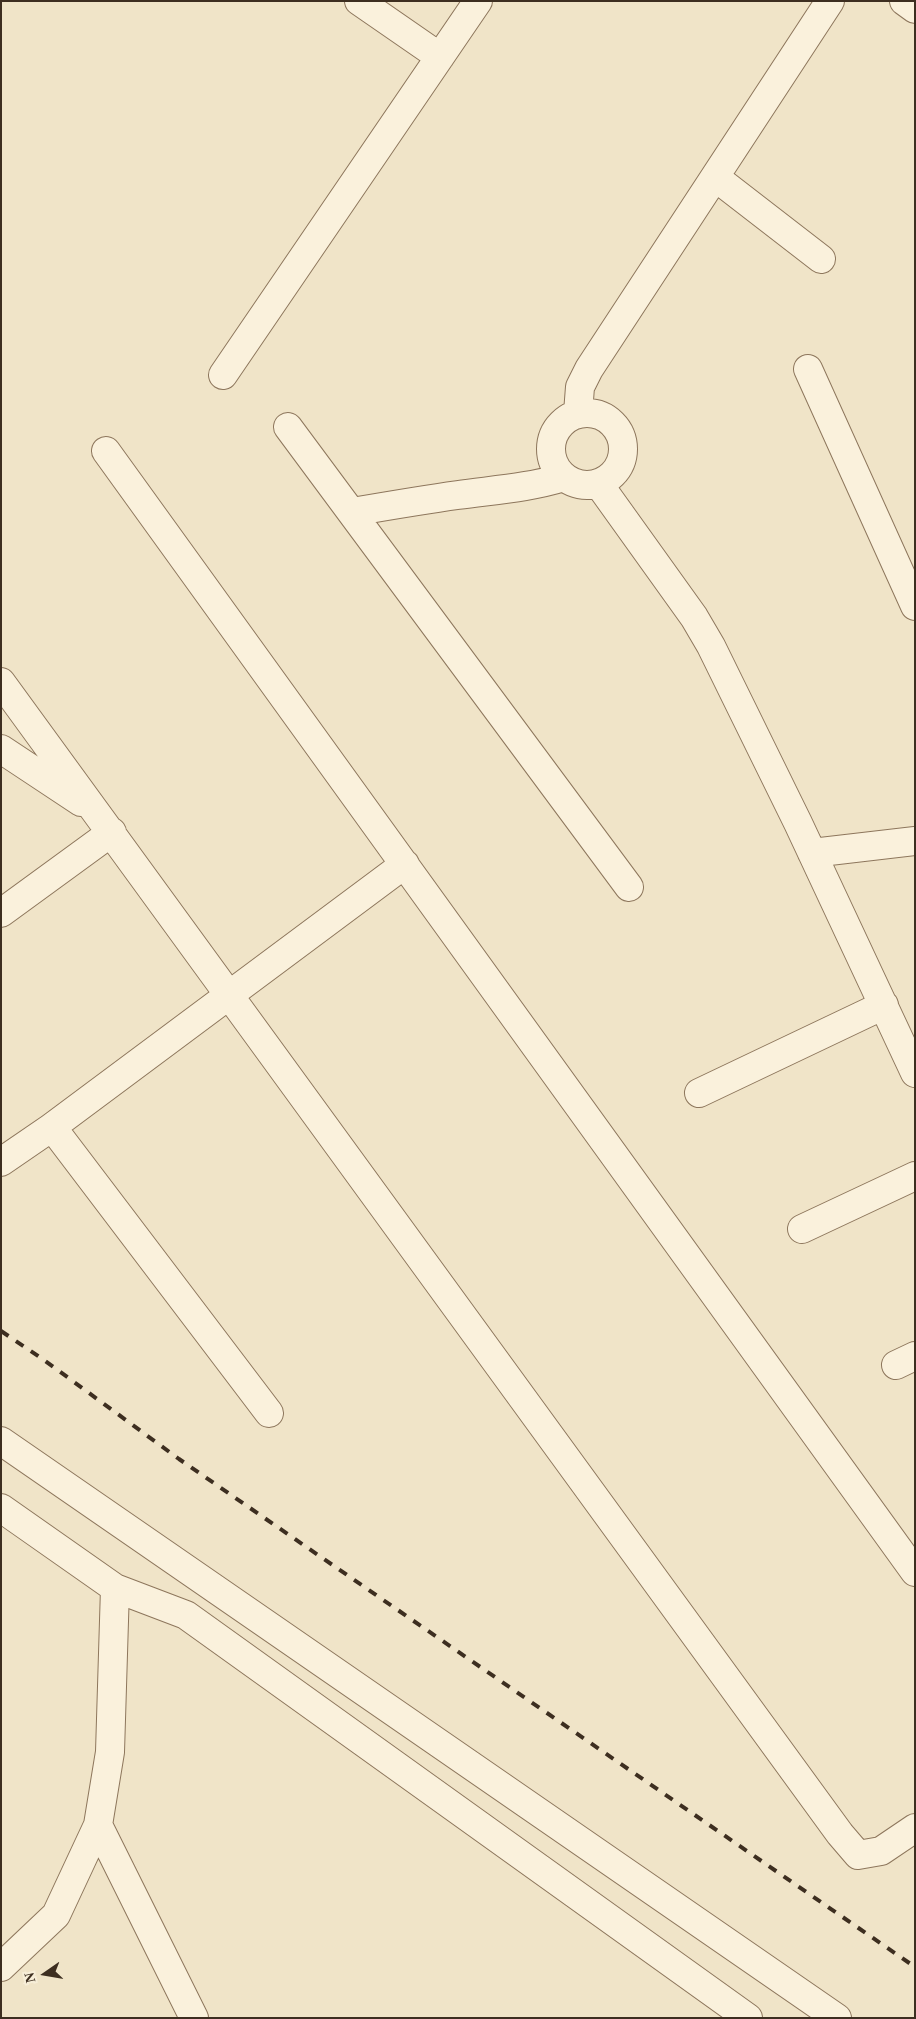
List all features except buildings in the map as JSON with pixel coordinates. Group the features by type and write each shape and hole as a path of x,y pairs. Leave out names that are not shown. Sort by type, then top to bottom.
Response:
{"street":[{"path":"359,1 440,57"},
{"path":"223,375 478,1"},
{"path":"578,413 580,387 589,369 830,1"},
{"path":"904,1 915,9"},
{"path":"715,177 821,259"},
{"path":"808,369 915,606"},
{"path":"578,413 596,414 608,420 617,429 622,441 622,454 618,467 609,477 598,483 586,485 574,483 564,477 554,464 550,449 554,433 563,420 578,413"},
{"path":"288,427 629,887"},
{"path":"106,451 915,1572"},
{"path":"352,512 457,495 529,486 564,477"},
{"path":"598,483 694,617 711,646 884,1005 907,1034 915,1073"},
{"path":"1,682 230,993 840,1834 858,1855 881,1851 915,1828"},
{"path":"1,749 105,823"},
{"path":"1,913 105,823"},
{"path":"812,853 915,841"},
{"path":"1,1162 52,1127 405,864"},
{"path":"699,1093 884,1005"},
{"path":"52,1127 269,1413"},
{"path":"802,1229 915,1176"},
{"path":"1,1441 837,2018"},
{"path":"1,1508 115,1588 186,1614 748,2018"},
{"path":"1,1967 56,1915 98,1824 110,1752 115,1588"},
{"path":"98,1824 194,2018"}],"railway":[{"path":"1,1331 44,1360 179,1459 915,1967"}]}
